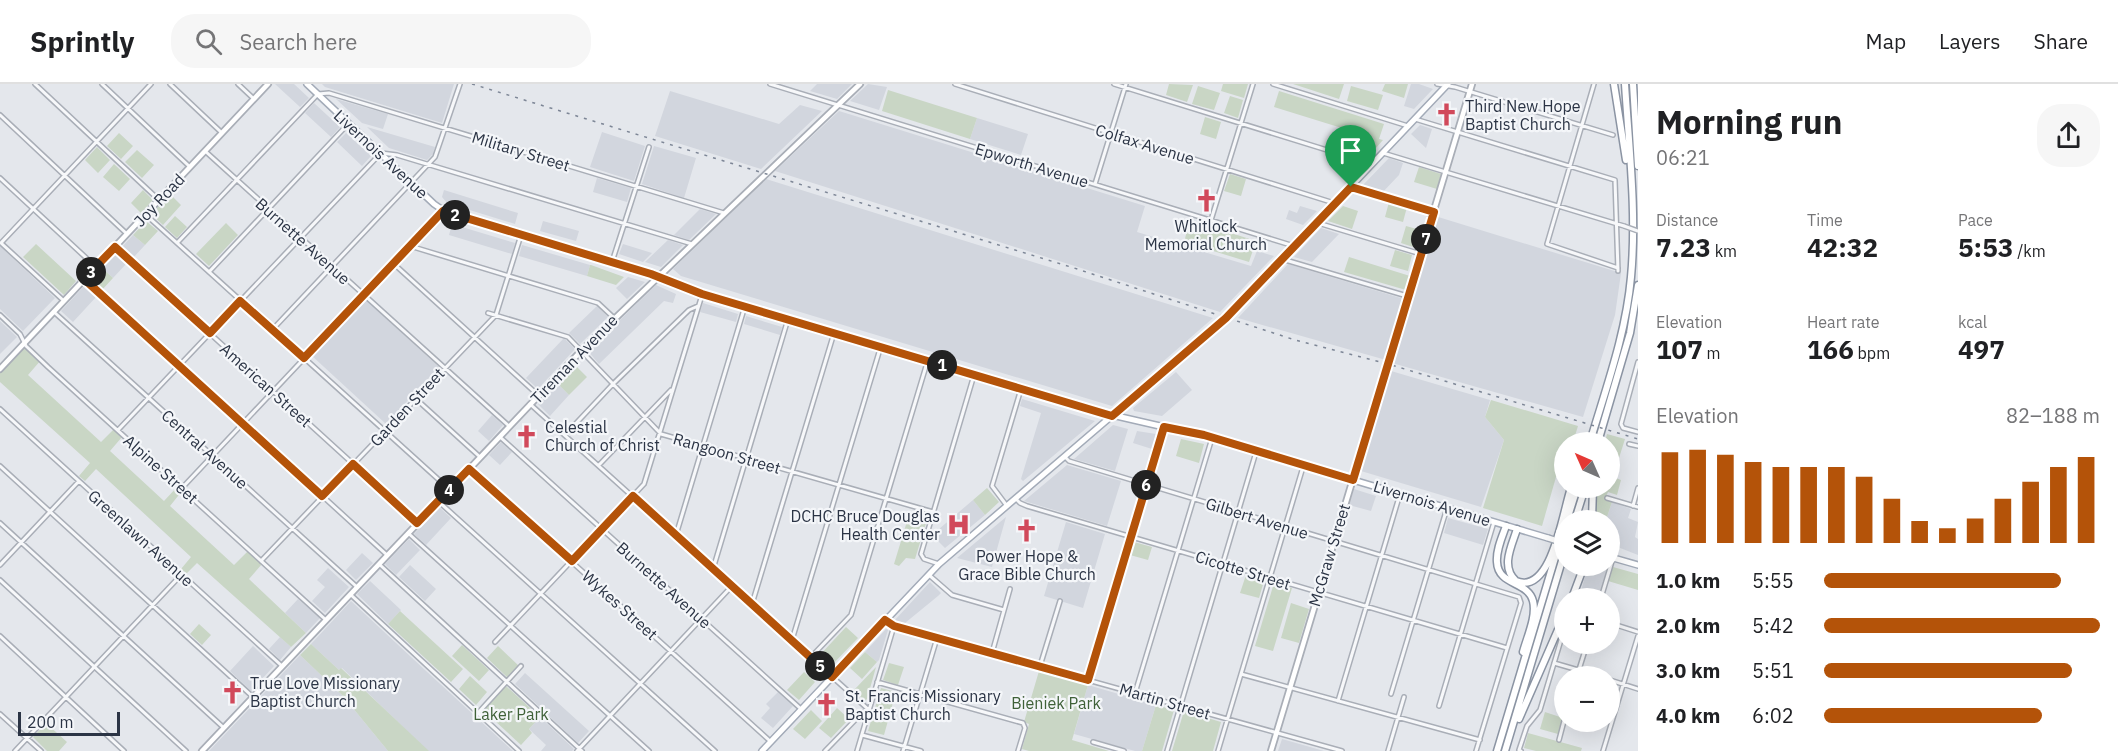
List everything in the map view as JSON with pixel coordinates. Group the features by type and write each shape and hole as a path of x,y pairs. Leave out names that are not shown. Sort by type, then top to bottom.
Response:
{"highway":[{"path":"1614,84 1626,164 1630,176"},
{"path":"1592,432 1623,330 1631,279 1633,216 1625,84"},
{"path":"1633,84 1638,166"},
{"path":"1636,141 1638,130"},
{"path":"1603,432 1630,333 1638,285"},
{"path":"1517,529 1508,561 1508,570 1516,581 1528,583 1538,578 1547,566 1568,498"},
{"path":"1506,526 1497,555 1498,568 1507,581 1526,590 1531,596 1533,605 1533,614 1512,691 1510,708"},
{"path":"1497,751 1554,561"},
{"path":"1506,749 1557,576"},
{"path":"1506,749 1554,639"}],"main road":[{"name":"Livernois Avenue","path":"307,84 443,211 612,262 702,294 1112,416 1212,438 1554,540"},
{"path":"762,751 928,574 1226,318 1447,85"},
{"path":"1620,560 1638,565"}],"street":[{"path":"35,84 159,200"},
{"path":"102,84 190,166"},
{"path":"64,301 1,242 151,84"},
{"path":"170,84 222,133"},
{"path":"238,84 254,99"},
{"name":"Joy Road","path":"0,369 268,84"},
{"path":"272,330 438,152 460,84"},
{"name":"Epworth Avenue","path":"770,84 1294,246"},
{"name":"Tireman Avenue","path":"202,751 581,351 860,84"},
{"name":"Colfax Avenue","path":"955,84 1335,203"},
{"path":"1114,84 1372,164"},
{"path":"1210,221 1253,84"},
{"path":"1273,84 1408,126"},
{"path":"1437,84 1455,87 1613,135"},
{"name":"McGraw Street","path":"1271,751 1472,84"},
{"path":"1415,119 1458,133 1569,166 1615,180 1618,270 1547,245 1557,206 1569,166 1581,126 1594,84"},
{"path":"1095,184 1125,86"},
{"name":"Military Street","path":"318,94 330,93 724,213"},
{"path":"177,243 318,94"},
{"path":"0,115 127,234"},
{"path":"209,272 349,123"},
{"path":"612,262 649,147"},
{"name":"Burnette Avenue","path":"205,151 509,426"},
{"path":"118,430 381,153 398,155 692,244"},
{"path":"1383,153 1638,231"},
{"path":"0,178 96,267"},
{"path":"1351,187 1434,212"},
{"path":"182,488 443,211"},
{"path":"145,214 449,489"},
{"path":"1316,222 1422,254"},
{"name":"Garden Street","path":"261,561 496,315 521,235"},
{"path":"410,246 598,303 614,318"},
{"name":"American Street","path":"115,247 417,523"},
{"path":"1282,259 1409,297"},
{"path":"394,264 538,395"},
{"path":"84,279 387,555"},
{"path":"495,642 644,484 702,294"},
{"path":"565,435 613,384 688,311 698,306"},
{"path":"676,536 745,306"},
{"name":"Central Avenue","path":"54,311 357,587"},
{"name":"Rangoon Street","path":"488,313 565,335 660,433 933,513"},
{"name":"Alpine Street","path":"0,315 20,334 26,346 48,367 326,620"},
{"path":"713,569 788,320"},
{"path":"752,604 834,333"},
{"path":"792,640 880,347"},
{"path":"812,657 851,615 927,361"},
{"path":"1638,362 1637,375 1621,426 1638,432"},
{"path":"939,564 924,559 921,554 974,375"},
{"path":"598,465 673,389"},
{"path":"1007,506 992,486 1021,389"},
{"path":"415,398 480,457"},
{"path":"530,404 869,710"},
{"name":"Greenlawn Avenue","path":"0,409 282,666"},
{"path":"1088,680 1164,427"},
{"name":"Burnette Avenue","path":"500,436 801,709"},
{"path":"1135,693 1212,438"},
{"path":"1629,444 1638,446"},
{"path":"1167,751 1257,451"},
{"name":"Gilbert Avenue","path":"1065,456 1070,461 1520,598 1521,603 1507,648"},
{"path":"1218,751 1304,465"},
{"path":"0,466 253,697"},
{"name":"Wykes Street","path":"469,469 771,741"},
{"path":"0,565 79,482"},
{"path":"1633,506 1638,488"},
{"path":"1338,701 1400,494"},
{"name":"Cicotte Street","path":"1015,498 1020,503 1130,537 1507,648"},
{"path":"1607,498 1638,507"},
{"path":"438,501 715,751"},
{"path":"1391,694 1447,508"},
{"path":"1439,706 1494,522"},
{"path":"0,523 224,728"},
{"path":"408,533 649,751"},
{"path":"379,564 579,750 732,586"},
{"path":"928,574 952,595 1004,610"},
{"path":"15,751 181,575"},
{"path":"0,580 186,751"},
{"path":"992,653 1010,589"},
{"path":"350,594 519,751"},
{"path":"1040,666 1060,601"},
{"name":"Martin Street","path":"885,620 894,626 1342,751"},
{"path":"857,751 894,626"},
{"path":"1603,751 1638,634 1620,627"},
{"path":"0,636 124,751"},
{"path":"904,749 937,638"},
{"path":"1476,751 1507,648"},
{"path":"1520,751 1527,726 1540,710 1557,654"},
{"path":"1554,663 1563,666"},
{"path":"478,713 521,666"},
{"path":"1241,674 1480,740"},
{"path":"877,682 1024,725 1018,751"},
{"path":"1620,683 1638,689"},
{"path":"1388,751 1404,697"},
{"path":"825,751 862,713 869,710"},
{"path":"0,714 40,751"},
{"path":"1559,740 1561,732"},
{"path":"862,735 904,749 921,751"},
{"path":"1093,742 1124,751"}],"shaded area":[{"path":"275,84 294,84 309,98 300,107"},
{"path":"322,84 454,84 442,123 325,87"},
{"path":"817,84 852,84 837,99 810,91"},
{"path":"868,84 887,87 879,110 850,101"},
{"path":"1411,84 1433,89 1414,109 1404,106"},
{"path":"670,91 779,124 800,105 822,111 761,169 655,136"},
{"path":"336,99 388,114 383,129 362,123"},
{"path":"314,103 340,127 331,137 305,113"},
{"path":"839,111 1145,206 1137,232 1251,266 1257,251 1274,256 1220,312 775,171"},
{"path":"977,118 1028,134 1021,155 970,139"},
{"path":"1420,125 1432,129 1426,148 1411,134"},
{"path":"367,127 435,147 433,154 427,160 389,148"},
{"path":"602,132 645,146 634,181 590,167"},
{"path":"346,133 371,156 362,166 337,142"},
{"path":"654,146 696,158 684,198 642,184"},
{"path":"1389,158 1403,163 1399,175 1381,194 1361,187"},
{"path":"597,178 631,188 627,202 593,192"},
{"path":"766,179 1213,318 1112,406 681,276 673,269"},
{"path":"444,190 518,213 515,224 447,203 442,197"},
{"path":"1300,206 1317,211 1303,225 1286,219 1289,210 1297,213"},
{"path":"700,209 716,214 689,240 674,235"},
{"path":"1435,216 1621,273 1615,315 1583,417 1392,363"},
{"path":"543,221 579,231 576,241 540,231"},
{"path":"452,224 515,243 512,254 449,235"},
{"path":"1321,228 1339,234 1312,262 1294,257"},
{"path":"133,235 145,245 133,258 121,248"},
{"path":"668,240 683,245 661,267 645,262"},
{"path":"623,244 652,253 643,262 619,254"},
{"path":"522,245 590,265 587,276 519,256"},
{"path":"0,246 55,298 23,331 0,309"},
{"path":"116,252 127,263 113,278 102,268"},
{"path":"1288,264 1404,299 1386,360 1238,318"},
{"path":"628,277 645,282 627,299 616,288"},
{"path":"85,285 97,296 73,322 61,311"},
{"path":"656,285 676,294 673,303 664,301 599,364 588,351"},
{"path":"365,299 439,367 386,424 311,355"},
{"path":"703,303 738,314 736,322 700,312"},
{"path":"597,306 608,317 580,344 569,333"},
{"path":"746,316 782,327 780,335 744,324"},
{"path":"0,321 17,337 0,354"},
{"path":"564,338 575,349 538,389 526,378"},
{"path":"1391,371 1490,400 1485,417 1504,440 1481,507 1361,471"},
{"path":"1176,372 1192,390 1162,416 1134,411 1133,408"},
{"path":"557,383 569,395 550,416 538,404"},
{"path":"1022,399 1095,421 1023,481 1021,479 1041,413 1020,406"},
{"path":"492,415 503,425 489,441 478,431"},
{"path":"1113,425 1128,429 1115,471 1074,459"},
{"path":"1137,431 1156,434 1152,449 1133,443"},
{"path":"501,442 512,452 500,465 489,455"},
{"path":"1067,465 1121,481 1107,526 1024,501"},
{"path":"1354,489 1376,496 1371,511 1349,505"},
{"name":"DCHC Bruce Douglas Health Center","path":"973,500 985,515 945,548 932,535"},
{"path":"1612,502 1631,509 1628,518 1638,522 1635,537 1638,539 1638,555 1620,548 1620,510 1609,510"},
{"path":"439,507 451,518 426,545 414,534"},
{"path":"1006,517 992,567 957,558"},
{"path":"1448,518 1488,529 1483,545 1444,533"},
{"path":"1066,522 1105,534 1083,608 1044,596"},
{"path":"409,539 420,550 396,575 385,564"},
{"path":"362,553 373,563 356,580 346,570"},
{"path":"410,565 436,589 425,601 399,577"},
{"path":"328,568 349,587 325,613 312,601 325,587 317,580"},
{"path":"1585,576 1606,576 1602,588 1582,588"},
{"path":"370,581 401,610 388,624 357,594"},
{"path":"930,582 941,593 905,623 894,621"},
{"path":"298,599 320,618 306,633 285,613"},
{"path":"351,601 513,751 428,751 342,668 339,670 311,644"},
{"path":"886,629 888,630 877,662 865,652"},
{"path":"280,637 291,647 280,660 269,649"},
{"path":"253,646 274,666 251,691 230,671"},
{"path":"300,655 343,696 388,751 209,751"},
{"path":"525,673 589,731 578,743 515,684"},
{"path":"1088,685 1156,705 1142,751 1074,734"},
{"path":"778,692 793,706 773,728 761,718 770,708 766,704"},
{"path":"540,717 574,749 572,751 541,751 546,745 529,729"},
{"path":"1282,739 1324,751 1278,751"}],"green space":[{"path":"1169,84 1193,85 1187,102 1166,95"},
{"path":"1223,84 1248,84 1244,98 1221,91"},
{"path":"1293,84 1344,84 1339,99"},
{"path":"1385,84 1408,84 1404,98 1382,91"},
{"path":"1198,86 1220,93 1214,110 1192,104"},
{"path":"1351,86 1383,95 1378,110 1347,101"},
{"path":"888,90 977,118 970,139 882,111"},
{"path":"1279,91 1384,124 1379,139 1383,140 1367,158 1355,154 1361,134 1274,107"},
{"path":"1230,96 1243,100 1238,118 1224,113"},
{"path":"1205,117 1221,122 1216,139 1200,134"},
{"path":"119,133 133,146 121,159 107,146"},
{"path":"97,147 110,160 98,173 85,160"},
{"path":"137,150 154,165 142,178 125,162"},
{"path":"114,164 130,179 119,191 103,177"},
{"path":"1419,167 1441,174 1437,189 1414,182"},
{"path":"1230,174 1246,179 1241,196 1224,191"},
{"path":"143,190 153,200 141,213 131,203"},
{"path":"170,194 181,205 163,225 151,214"},
{"path":"1389,202 1407,207 1403,222 1385,217"},
{"path":"1343,206 1358,211 1352,229 1328,221"},
{"path":"175,216 187,227 177,238 165,227"},
{"path":"1190,220 1256,241 1249,262 1184,242"},
{"path":"146,221 158,231 145,245 133,235"},
{"path":"226,223 238,235 209,266 196,254"},
{"path":"1406,226 1424,231 1419,249 1401,243"},
{"path":"36,244 76,281 64,295 23,257"},
{"path":"1395,250 1412,255 1408,271 1390,266"},
{"path":"1349,257 1410,276 1406,290 1344,272"},
{"path":"590,265 624,277 616,285 587,276"},
{"path":"102,268 113,278 102,290 91,280"},
{"path":"24,344 41,360 28,375 101,442 114,429 122,437 110,451 164,501 177,487 182,491 170,506 234,565 248,551 262,564 249,579 306,633 291,647 197,563 186,574 181,569 191,557 96,469 85,481 79,476 90,463 0,382 0,369"},
{"path":"575,365 587,377 569,395 557,383"},
{"path":"1491,400 1578,426 1576,432 1554,432 1554,484 1542,526 1483,508 1504,440 1485,417"},
{"path":"1620,438 1625,439 1620,455"},
{"path":"1181,439 1204,444 1199,463 1176,456"},
{"path":"987,488 999,502 985,515 973,500"},
{"path":"1595,498 1605,498 1612,502 1609,510 1595,510"},
{"path":"908,518 926,523 915,559 906,558 899,566 894,564"},
{"path":"1134,542 1152,547 1148,560 1130,555"},
{"path":"1620,569 1638,574 1638,590 1608,581 1610,576 1620,576"},
{"path":"1246,575 1264,581 1259,598 1240,593"},
{"path":"1274,583 1292,588 1273,651 1255,646"},
{"path":"1291,603 1309,609 1299,643 1281,638"},
{"path":"400,611 463,669 451,682 388,624"},
{"path":"199,624 211,635 202,645 190,634"},
{"path":"846,627 858,638 829,668 818,657"},
{"path":"311,644 339,670 341,668 429,751 388,751 343,696 300,655"},
{"path":"462,645 489,670 479,681 452,656"},
{"path":"498,646 519,666 508,678 487,658"},
{"path":"865,652 877,662 862,679 850,668"},
{"path":"889,663 904,667 898,685 883,680"},
{"path":"876,667 867,699 865,701 854,690"},
{"name":"Bieniek Park","path":"1039,671 1088,685 1072,740 1109,751 1029,751 1022,749 1029,724 1024,722"},
{"path":"804,672 815,682 799,700 787,690"},
{"path":"470,676 487,692 476,705 459,689"},
{"name":"Laker Park","path":"506,686 540,717 529,729 532,733 521,745 483,710"},
{"path":"881,688 896,692 884,735 868,731"},
{"path":"1156,705 1174,710 1162,751 1142,751"},
{"path":"837,708 849,719 831,738 819,728"},
{"path":"811,710 822,721 805,739 793,729"},
{"path":"1184,711 1221,722 1213,751 1172,751"},
{"path":"1545,712 1554,715 1554,732 1559,732 1558,734 1540,729"},
{"path":"46,723 67,742 59,751 47,751 33,737"},
{"path":"1528,733 1582,748 1581,751 1536,751 1524,748"}],"railway":[{"path":"472,84 1074,268 1295,340 1388,364 1638,439"}],"place":[{"name":"Third New Hope Baptist Church","path":"1447,115"},
{"name":"Whitlock Memorial Church","path":"1206,201"},
{"name":"Celestial Church of Christ","path":"527,436"},
{"name":"DCHC Bruce Douglas Health Center","path":"958,525"},
{"name":"Power Hope & Grace Bible Church","path":"1027,531"},
{"name":"True Love Missionary Baptist Church","path":"232,692"},
{"name":"St. Francis Missionary Baptist Church","path":"827,705"}],"route":[{"path":"1351,187 1434,212 1353,480 1204,435 1164,427 1088,680 894,626 885,620 832,677 633,496 572,561 469,469 417,523 353,464 322,496 84,279 115,247 210,333 240,301 304,358 443,211 651,274 702,294 1112,416 1226,318 1351,187"}]}
